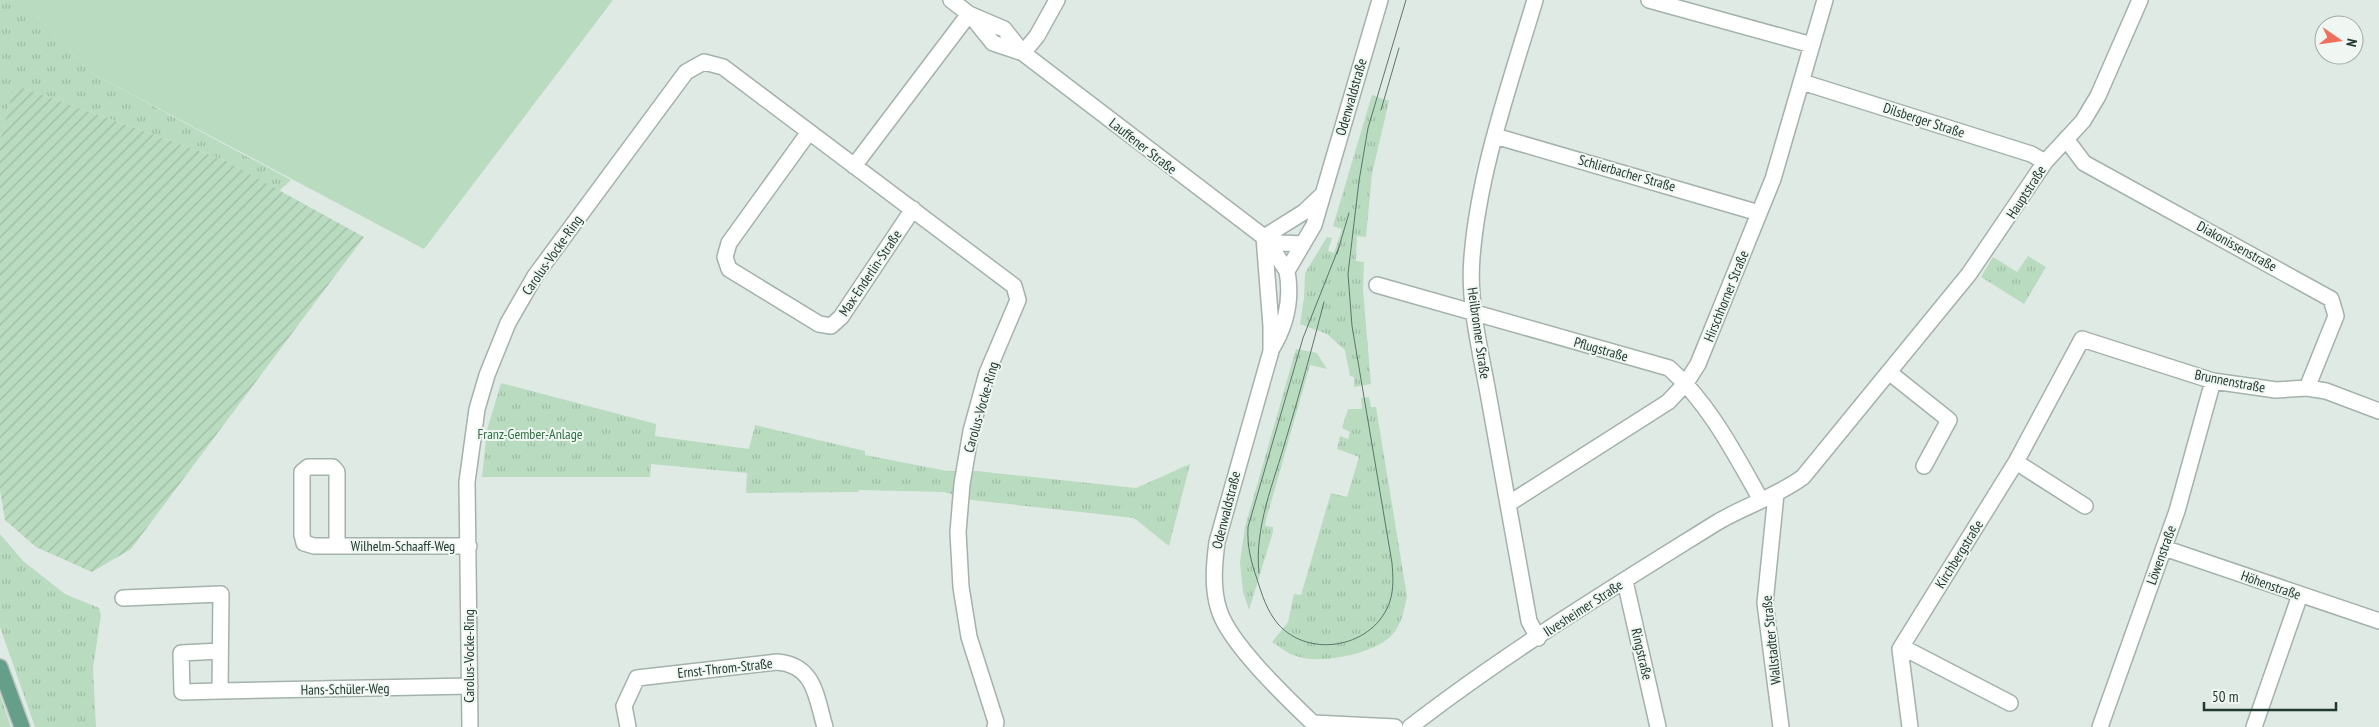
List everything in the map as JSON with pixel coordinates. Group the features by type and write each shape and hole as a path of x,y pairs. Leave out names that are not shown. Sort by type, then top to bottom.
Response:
{"main road":[{"path":"0,667 22,727"}],"street":[{"name":"Lauffener Straße","path":"951,0 969,14 993,43 1023,53 1264,237"},
{"path":"1023,53 1037,36 1057,0"},
{"name":"Odenwaldstraße","path":"1270,351 1282,331 1289,301 1287,271 1314,225 1380,0"},
{"name":"Heilbronner Straße","path":"1535,0 1495,136 1481,195 1471,259 1474,313 1529,620 1538,638"},
{"path":"1649,0 1812,45"},
{"name":"Hirschhorner Straße","path":"1508,504 1668,402 1686,382 1698,364 1773,179 1826,0"},
{"name":"Hauptstraße","path":"1761,500 1776,494 1803,478 1970,274 2045,162 2083,121 2098,96 2140,0"},
{"path":"854,166 969,14"},
{"name":"Carolus-Vocke-Ring","path":"470,727 467,482 477,408 487,375 508,323 535,276 686,72 704,62 724,67 1014,286 1018,300 988,373 971,431 962,484 958,532 961,587 969,637 996,722 995,727"},
{"name":"Dilsberger Straße","path":"1802,82 2031,154 2045,162"},
{"name":"Max-Enderlin-Straße","path":"809,132 729,243 726,257 730,268 819,324 831,326 841,317 913,209"},
{"name":"Schlierbacher Straße","path":"1495,136 1760,212"},
{"name":"Diakonissenstraße","path":"2066,139 2084,163 2247,250 2331,299 2336,316 2307,388"},
{"path":"1264,237 1304,212 1323,194"},
{"path":"1264,237 1281,243 1302,244"},
{"path":"1264,237 1287,271"},
{"name":"Odenwaldstraße","path":"1264,237 1271,326 1270,351 1217,542 1214,565 1215,589 1220,612 1236,642 1315,726"},
{"name":"Pflugstraße","path":"1377,285 1669,368 1686,382 1723,435 1761,500"},
{"name":"Brunnenstraße","path":"2082,339 2213,381 2276,390 2307,388 2326,391 2379,411"},
{"name":"Kirchbergstraße","path":"1902,646 2016,462 2082,339"},
{"path":"1890,373 1949,420 1924,466"},
{"name":"Löwenstraße","path":"2100,727 2177,510 2213,381"},
{"path":"2016,462 2085,506"},
{"name":"Wilhelm-Schaaff-Weg","path":"337,546 337,472 332,467 308,467 302,472 302,535 304,543 314,546 337,546 468,546"},
{"name":"Wallstadter Straße","path":"1776,494 1765,603 1781,727"},
{"name":"Ilvesheimer Straße","path":"1410,727 1443,702 1624,581 1730,515 1761,500"},
{"name":"Höhenstraße","path":"2164,548 2379,621"},
{"name":"Ringstraße","path":"1624,581 1658,727"},
{"path":"123,598 221,594 220,691"},
{"path":"2254,727 2300,595"},
{"path":"1910,727 1900,649 1902,646 2010,703"},
{"name":"Hans-Schüler-Weg","path":"220,651 180,652 182,692 470,686"},
{"name":"Ernst-Throm-Straße","path":"628,727 624,706 637,678 778,662 792,663 807,676 811,682 825,727"},
{"path":"1315,726 1395,727"}],"green space":[{"path":"0,0 22,0 90,72 291,180 279,191 224,160 20,87 11,97 0,141"},
{"path":"22,0 613,0 424,249 90,72"},
{"path":"20,87 224,160 364,237 131,549 92,572 36,547 5,520 0,490 0,141 11,97"},
{"path":"1372,95 1389,101 1372,174 1366,237 1357,236 1356,261 1364,262 1363,290 1371,384 1354,387 1354,377 1350,376 1345,350 1327,334 1300,324 1305,273 1327,237 1332,238 1328,251 1334,253 1342,229 1333,226"},
{"path":"2028,256 2046,267 2024,304 1981,277 1993,257 2017,272"},
{"path":"1296,349 1317,353 1327,369 1310,365 1266,520 1265,526 1273,527 1273,532 1249,610 1243,592 1240,562 1245,527"},
{"name":"Franz-Gember-Anlage","path":"501,383 656,424 655,436 749,449 755,425 865,451 865,455 947,471 976,471 1136,488 1190,464 1169,546 1134,518 972,500 944,492 859,490 858,492 746,493 747,473 651,464 650,477 482,477 487,430"},
{"path":"1369,397 1371,407 1376,407 1407,596 1404,612 1395,632 1372,648 1359,653 1332,658 1318,659 1296,656 1272,642 1288,622 1294,594 1301,595 1331,493 1347,497 1359,457 1337,449 1340,436 1348,439 1350,432 1342,428 1348,409 1362,409 1361,398"},
{"path":"0,534 23,561 65,594 99,608 101,615 93,668 96,727 35,727 0,627"},
{"path":"0,695 11,727 0,727"}],"tram line":[{"path":"1339,247 1303,338 1248,527 1249,547 1253,566 1265,603 1274,619 1291,635 1307,642 1324,645 1356,638 1371,629 1382,617 1390,601 1392,591 1392,563 1352,326 1348,274 1359,181 1368,128 1406,0"},
{"path":"1381,110 1399,48"},
{"path":"1337,254 1349,213"},
{"path":"1259,573 1259,539 1266,505 1324,302"}]}
